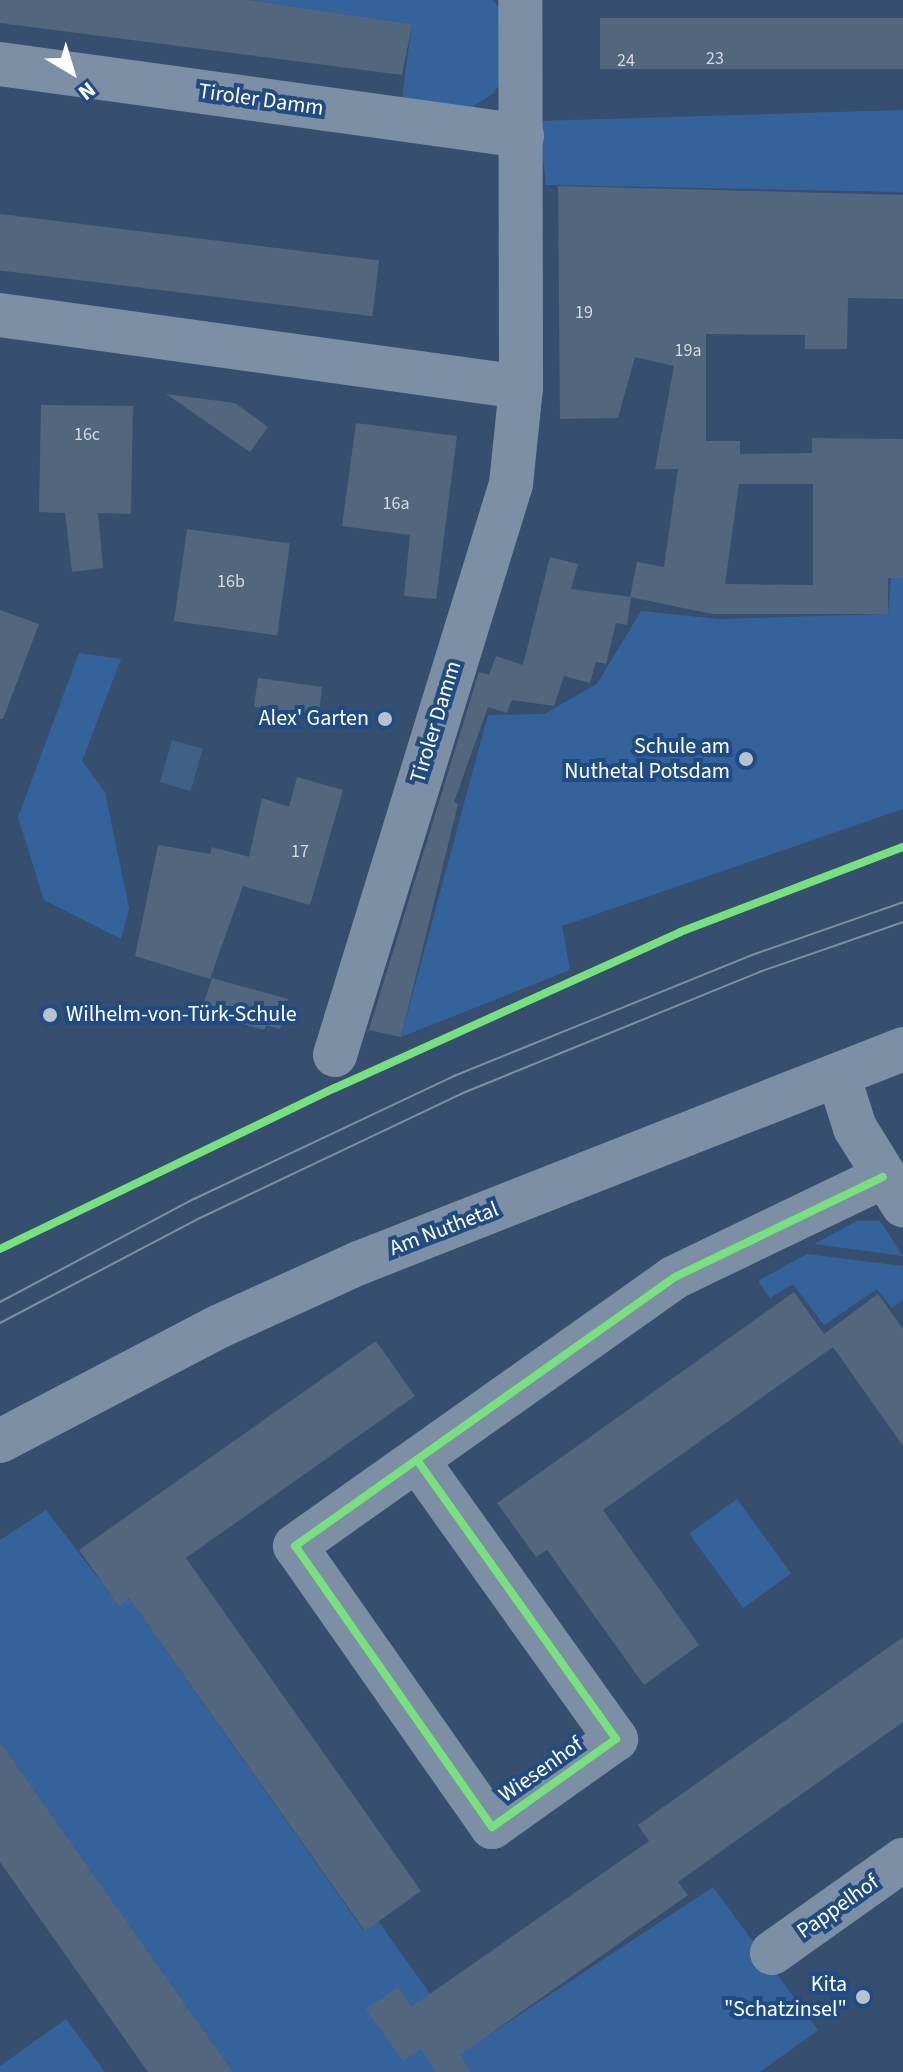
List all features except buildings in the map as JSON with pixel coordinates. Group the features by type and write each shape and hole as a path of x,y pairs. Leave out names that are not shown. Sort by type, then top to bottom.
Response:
{"street":[{"name":"Tiroler Damm","path":"335,1055 511,484 521,387 520,0"},
{"name":"Tiroler Damm","path":"0,64 522,136"},
{"path":"0,315 521,387"},
{"name":"Am Nuthetal","path":"0,1441 220,1326 359,1263 903,1049"},
{"path":"838,1075 855,1128 893,1191"},
{"name":"Wiesenhof","path":"417,1460 616,1739 492,1827 295,1546 673,1278 893,1191"},
{"name":"Pappelhof","path":"772,1953 903,1860"}],"shaded area":[{"path":"249,0 492,0 508,15 507,69 494,93 471,108 401,105 412,24"},
{"path":"903,110 903,192 546,185 539,121"},
{"path":"891,578 903,578 903,809 562,926 570,970 401,1037 488,715 544,714 597,684 641,611 719,619 888,614"},
{"path":"79,653 121,659 82,761 105,792 129,908 121,939 44,900 18,817"},
{"path":"172,740 203,749 191,791 160,782"},
{"path":"857,1221 880,1221 903,1256 814,1244"},
{"path":"807,1254 903,1266 903,1300 892,1308 877,1289 824,1325 793,1284 770,1298 758,1281"},
{"path":"737,1499 791,1573 743,1608 689,1534"},
{"path":"46,1510 119,1605 129,1598 364,1931 378,1921 469,2048 713,1887 818,2030 760,2072 233,2072 0,1742 0,1540"},
{"path":"66,2019 105,2072 0,2072 0,2066"}],"tram line":[{"path":"0,1302 194,1199 454,1076 752,955 903,902"},
{"path":"0,1323 200,1218 463,1093 759,972 903,922"}],"cycle path":[{"path":"0,1249 335,1088 680,932 903,847"},
{"path":"417,1460 616,1739 492,1827 295,1546 673,1278 883,1177"}],"place":[{"name":"Alex' Garten","path":"385,719"},
{"name":"Schule am Nuthetal Potsdam","path":"746,759"},
{"name":"Wilhelm-von-Türk-Schule","path":"50,1015"},
{"name":"Kita \"Schatzinsel\"","path":"863,1997"}]}
